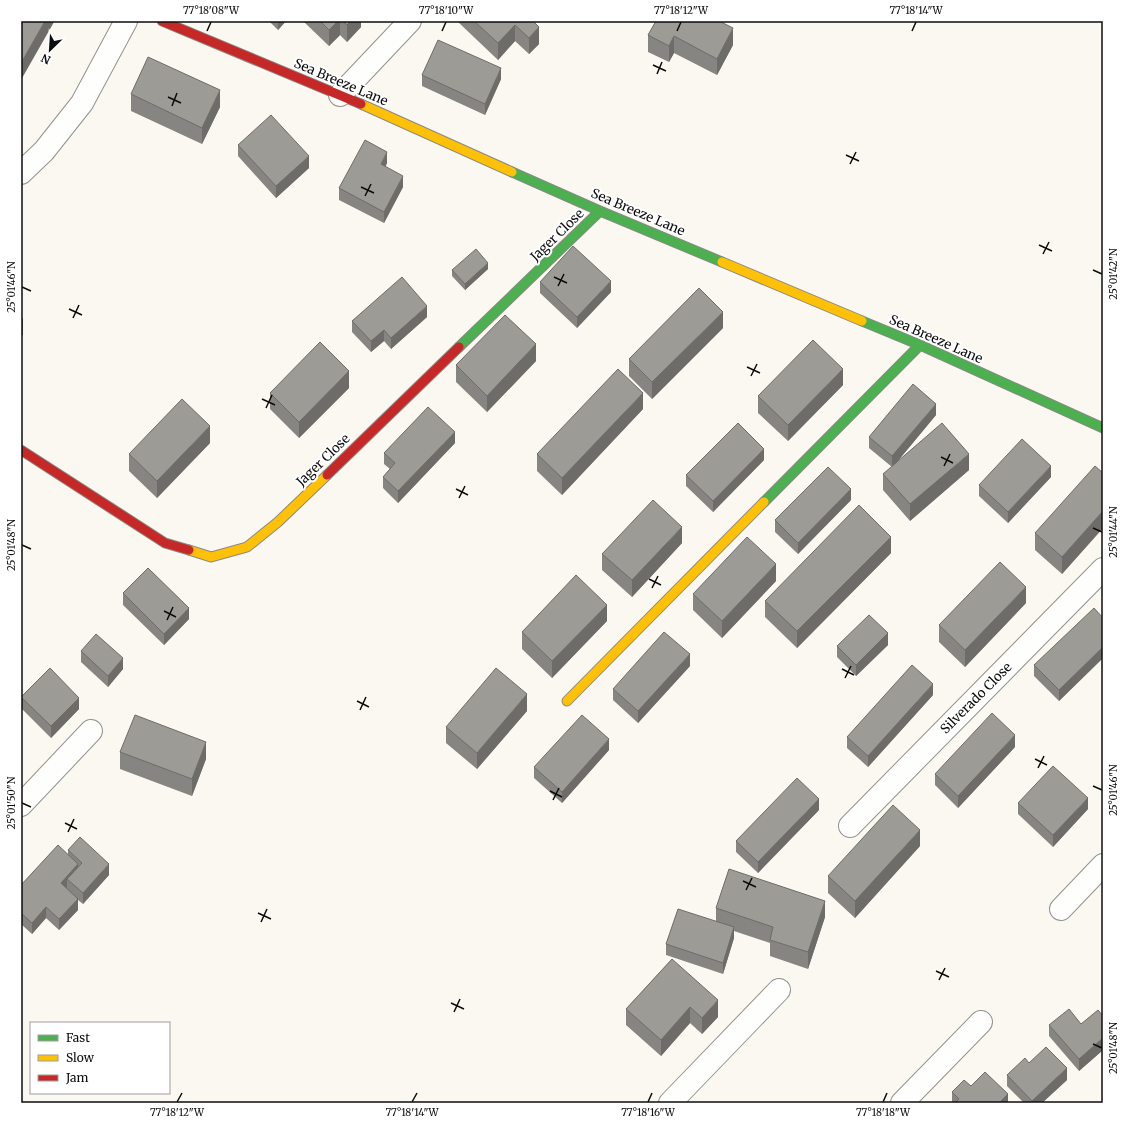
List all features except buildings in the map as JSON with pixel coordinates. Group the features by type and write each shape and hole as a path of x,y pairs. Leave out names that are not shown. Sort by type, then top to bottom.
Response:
{"street":[{"path":"21,173 44,151 82,103 126,21"},
{"name":"Sea Breeze Lane","path":"162,21 340,95 600,211 920,345 1103,428"},
{"path":"340,95 410,21"},
{"name":"Jager Close","path":"21,450 165,543 211,557 247,547 278,522 600,211"},
{"path":"568,701 920,345"},
{"name":"Silverado Close","path":"850,826 1103,569"},
{"path":"21,805 91,731"},
{"path":"1061,909 1103,865"},
{"path":"670,1103 779,990"},
{"path":"902,1103 981,1022"}],"traffic: fast":[{"path":"512,172 722,262"},
{"path":"459,347 600,211"},
{"path":"862,321 920,345 1103,428"},
{"path":"764,502 920,345"}],"traffic: slow":[{"path":"361,104 512,172"},
{"path":"722,262 862,321"},
{"path":"189,550 211,557 247,547 278,522 327,475"},
{"path":"567,701 764,502"}],"traffic: jam":[{"path":"162,21 361,104"},
{"path":"327,475 459,347"},
{"path":"21,450 165,543 189,550"}]}
